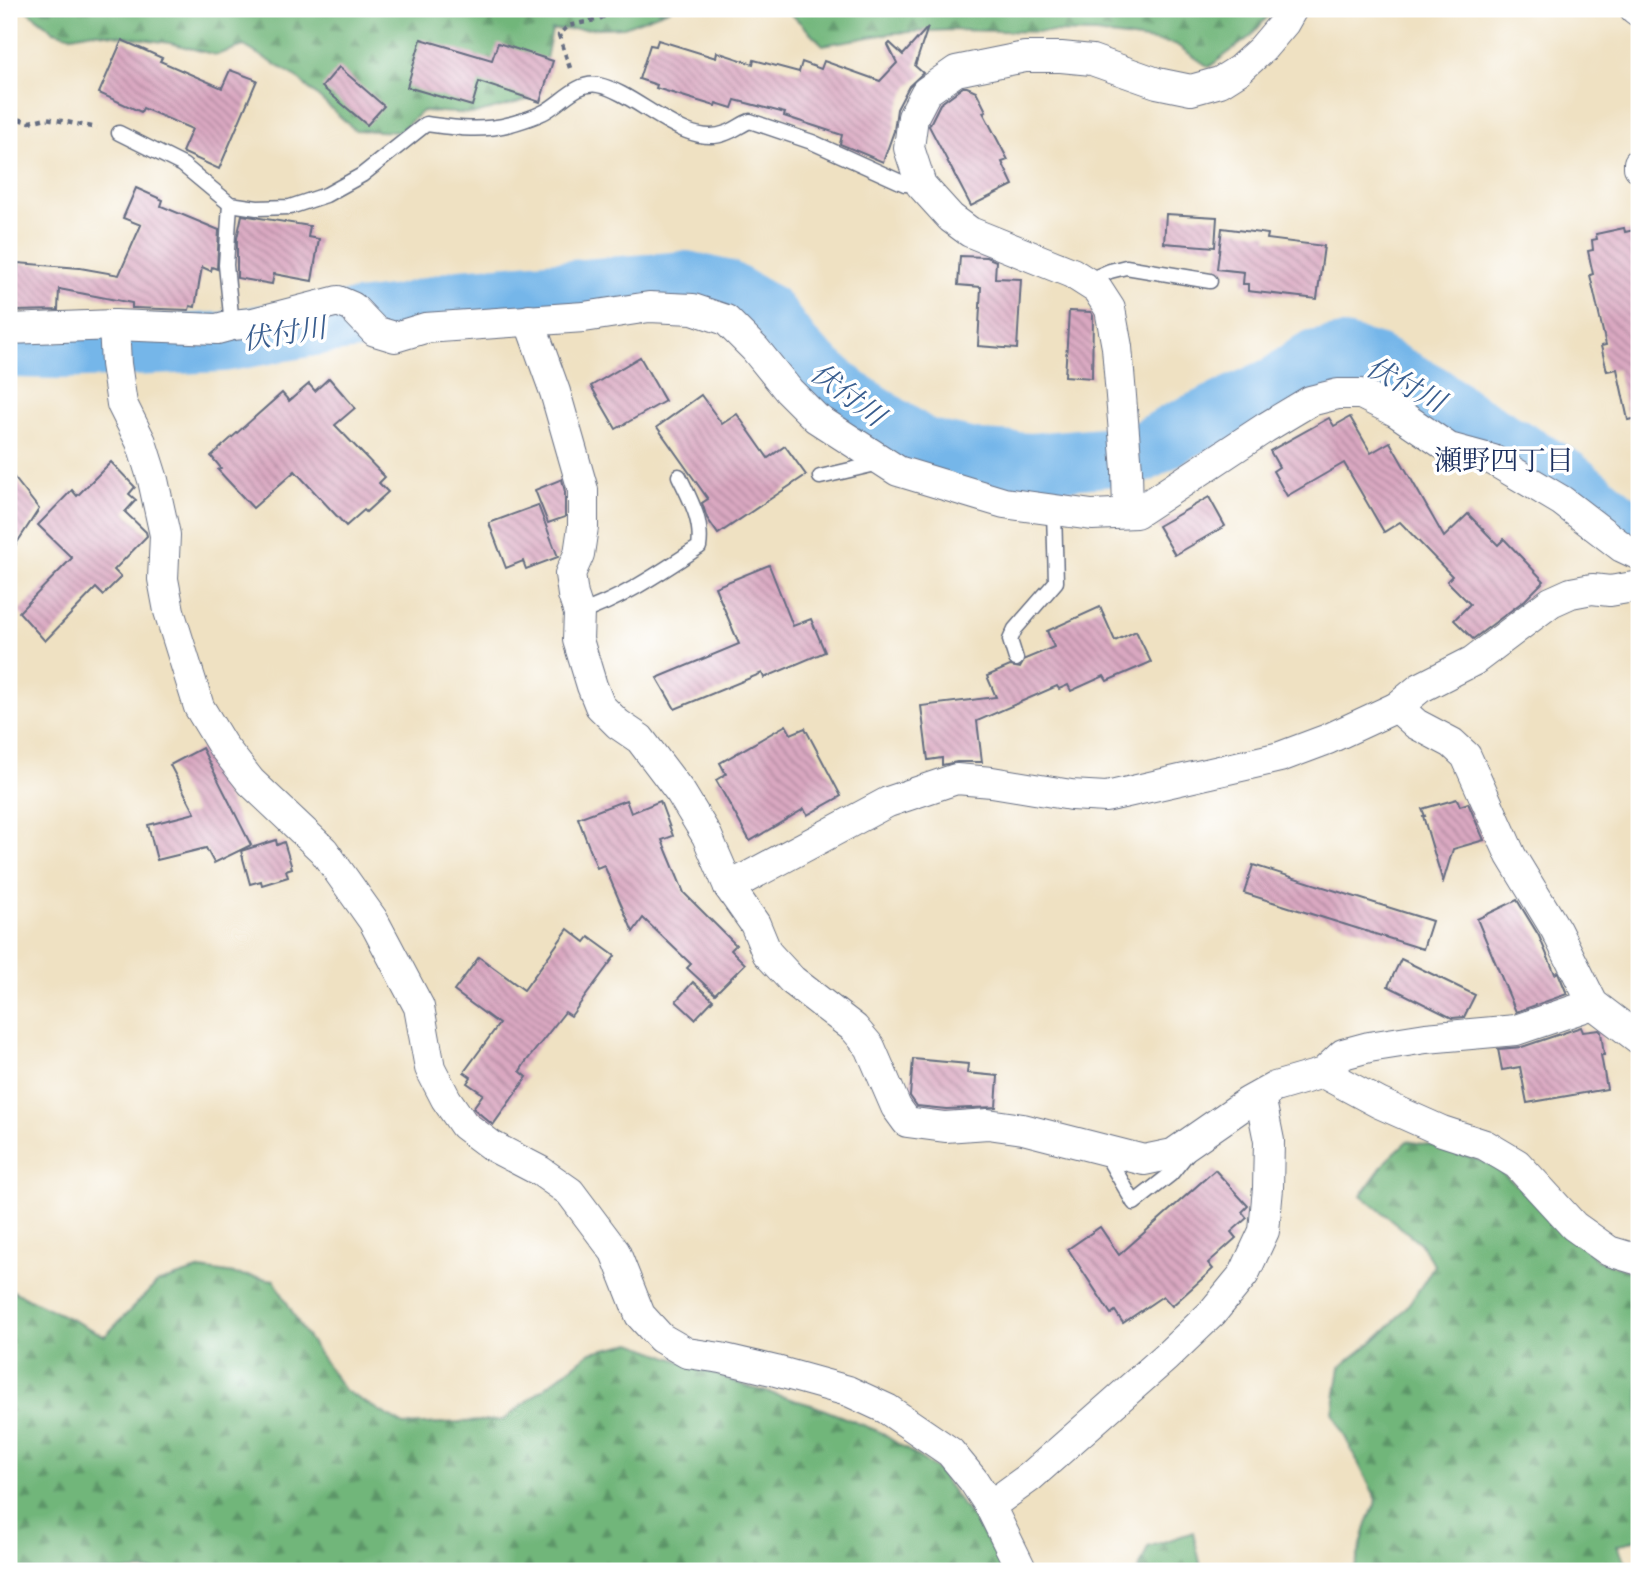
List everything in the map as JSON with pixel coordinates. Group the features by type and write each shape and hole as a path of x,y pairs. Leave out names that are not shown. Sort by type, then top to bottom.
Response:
{"street":[{"path":"1128,513 1117,347 1110,309 1097,289 1086,282 1040,259 970,232 951,218 921,185 909,148 913,117 926,92 956,71 1025,57 1092,60 1157,83 1191,90 1220,82 1239,70 1262,49 1292,9"},
{"path":"1635,9 1639,12"},
{"path":"9,329 115,342 253,323 338,300 352,307 375,331 395,337 425,328 584,317 649,307 693,309 726,320 816,418 898,471 1004,503 1092,515 1136,513 1310,401 1338,394 1361,394 1395,411 1449,448 1493,460 1562,502 1622,547 1639,555"},
{"path":"529,320 555,392 583,490 583,527 579,554 570,574 579,613 578,640 600,706 640,739 681,793 708,836 729,887 755,924 767,953 792,980 854,1028 870,1047 896,1107 907,1122 946,1127 988,1124 1055,1136 1105,1152 1144,1160 1173,1154 1275,1087 1323,1073 1343,1054 1369,1046 1516,1030 1593,1004"},
{"path":"115,342 122,404 141,442 153,480 165,535 163,579 169,611 200,707 222,745 251,782 324,851 373,920 419,1007 430,1068 446,1100 464,1125 492,1146 540,1171 570,1192 615,1252 640,1315 661,1338 687,1353 813,1380 848,1391 887,1409 950,1452 990,1506 1022,1571"},
{"path":"729,887 888,802 956,779 1071,795 1106,797 1280,757 1328,739 1397,707 1420,688 1473,660 1551,602 1571,593 1592,589 1610,591 1639,586"},
{"path":"1397,707 1416,724 1452,743 1466,756 1511,856 1556,930 1593,1004 1639,1040"},
{"path":"1323,1073 1379,1104 1442,1131 1485,1145 1517,1164 1574,1226 1609,1251 1639,1260"},
{"path":"990,1506 1030,1477 1166,1357 1212,1313 1244,1274 1264,1231 1268,1188 1269,1141 1260,1096"}],"lane":[{"path":"119,133 183,165 230,204 257,208 290,206 326,195 362,175 426,124 484,130 503,126 543,113 579,87 597,85 624,96 691,133 725,134 750,121 850,159 894,180 921,185"},
{"path":"230,204 226,265 232,325"},
{"path":"1086,282 1126,267 1210,281"},
{"path":"820,477 884,463"},
{"path":"579,613 604,605 699,547 701,536 695,509 679,476"},
{"path":"1016,659 1010,640 1014,629 1056,582 1055,511"},
{"path":"1105,1152 1134,1203 1171,1174 1186,1157 1193,1142"}],"path":[{"path":"579,87 570,71 559,35 568,26 598,19 618,9"},
{"path":"9,117 30,122 47,118 119,133"}],"green space":[{"path":"25,9 671,9 624,27 552,30 538,97 475,114 422,111 399,132 355,130 295,76 244,46 216,55 170,43 93,32 72,36 54,31"},
{"path":"786,9 1274,9 1251,36 1209,67 1175,44 1096,33 951,30 893,33 823,45"},
{"path":"1407,1141 1439,1147 1490,1164 1518,1186 1597,1260 1639,1275 1639,1538 1617,1546 1631,1571 1354,1571 1367,1523 1377,1500 1333,1413 1340,1367 1393,1322 1434,1265 1420,1243 1361,1195 1386,1161"},
{"path":"201,1269 274,1280 302,1329 344,1390 404,1425 503,1420 591,1352 632,1343 746,1386 815,1406 878,1431 935,1468 973,1519 1006,1571 9,1571 9,1289 105,1336 157,1283"},
{"path":"1193,1532 1202,1571 1138,1571 1148,1547"}],"building":[{"path":"928,27 915,66 923,73 909,86 897,109 894,131 883,162 840,144 842,135 784,116 785,113 735,100 732,108 716,103 715,106 656,88 657,85 639,79 650,45 656,46 658,40 716,58 717,52 753,64 754,60 799,72 802,62 821,69 824,61 880,81 897,63 888,45 890,43 903,55"},
{"path":"421,39 492,60 498,43 553,61 540,102 479,82 472,106 407,87"},
{"path":"122,40 162,58 160,61 222,88 230,70 257,80 219,169 182,152 192,129 143,108 141,112 99,93"},
{"path":"339,67 384,106 367,125 322,87"},
{"path":"963,87 976,91 986,111 983,112 1008,160 1002,162 1013,185 971,206 929,126 940,104"},
{"path":"136,188 163,200 161,206 219,230 217,269 212,267 211,271 202,267 195,307 190,306 189,310 132,308 132,303 59,289 58,310 14,311 18,263 80,268 119,275 141,225 123,218"},
{"path":"1166,214 1217,217 1215,247 1164,243"},
{"path":"242,215 310,226 308,237 319,239 312,281 274,274 272,284 237,278 237,238"},
{"path":"1222,228 1268,234 1267,239 1324,246 1317,299 1248,291 1248,284 1243,284 1244,272 1217,269"},
{"path":"1624,228 1625,232 1639,229 1639,418 1628,420 1617,369 1607,371 1601,346 1606,345 1590,275 1593,274 1588,251 1593,250 1592,240 1597,239 1596,234"},
{"path":"960,256 986,257 996,261 995,278 1021,279 1017,349 978,346 981,287 958,285"},
{"path":"1069,311 1091,312 1093,316 1092,378 1065,376"},
{"path":"640,357 665,401 616,429 591,386"},
{"path":"329,378 355,408 335,425 385,477 379,483 388,492 346,526 295,471 253,508 218,470 221,468 211,456 282,393 289,401 309,384 315,391"},
{"path":"701,395 722,424 737,414 768,458 785,446 806,475 718,534 707,518 702,503 708,499 657,427"},
{"path":"1350,417 1371,453 1390,442 1444,537 1468,514 1498,545 1504,539 1544,581 1525,600 1473,639 1454,620 1470,604 1447,581 1452,576 1400,522 1384,532 1344,463 1287,496 1273,471 1279,467 1270,451 1329,418 1334,426"},
{"path":"111,462 135,487 129,494 136,500 125,512 147,536 114,570 121,577 103,595 96,588 45,641 19,612 72,558 38,525 72,490 77,496"},
{"path":"9,471 39,509 9,555"},
{"path":"562,479 565,517 548,523 535,490"},
{"path":"1209,497 1225,526 1175,555 1158,526"},
{"path":"538,505 558,557 526,569 523,561 506,568 489,523"},
{"path":"769,565 793,626 811,619 825,652 764,678 762,673 675,709 657,678 739,644 715,587"},
{"path":"1100,607 1115,641 1136,631 1151,662 1107,681 1104,676 1071,691 1068,685 1059,689 1057,686 977,721 982,762 942,765 942,758 928,760 921,706 996,697 987,676 1010,666 1020,668 1025,659 1054,647 1047,631"},
{"path":"786,725 791,734 805,728 841,796 807,815 804,809 750,841 716,780 726,774 720,763"},
{"path":"202,748 251,845 214,863 206,848 157,860 148,825 195,813 170,765"},
{"path":"1457,799 1460,806 1468,803 1484,840 1453,849 1443,882 1422,809"},
{"path":"626,800 631,813 660,801 673,836 662,840 684,893 736,945 731,950 745,964 715,994 687,968 691,964 643,918 633,932 604,865 597,868 578,818"},
{"path":"276,840 277,845 284,842 292,868 286,870 288,877 262,885 261,881 250,884 241,851"},
{"path":"1253,865 1432,921 1423,949 1244,893"},
{"path":"1517,900 1539,936 1555,974 1558,972 1567,994 1516,1012 1477,919"},
{"path":"568,929 585,942 589,937 615,956 571,1016 565,1012 525,1063 520,1071 527,1077 493,1125 473,1108 483,1094 467,1083 471,1077 464,1072 499,1024 454,991 479,957 524,990"},
{"path":"1401,959 1475,995 1464,1017 1452,1018 1388,986"},
{"path":"693,982 713,1000 695,1019 676,1001"},
{"path":"1581,1027 1583,1032 1601,1032 1604,1055 1601,1055 1607,1089 1527,1103 1520,1067 1502,1070 1498,1049 1522,1047"},
{"path":"913,1059 968,1064 967,1073 998,1076 996,1107 946,1109 917,1106 910,1096"},
{"path":"1215,1170 1248,1206 1242,1212 1247,1218 1231,1232 1236,1238 1208,1263 1213,1269 1172,1306 1163,1296 1123,1323 1115,1311 1111,1314 1068,1249 1100,1227 1119,1255"}],"waterway":[{"name":"伏付川","path":"9,348 62,349 223,342 325,324 399,315 460,299 686,281 725,290 765,313 796,354 846,397 923,448 980,460 1032,463 1139,454 1177,432 1279,385 1312,361 1343,355 1375,364 1430,394 1466,420 1565,479 1622,525 1639,529"}],"district":[{"name":"瀬野四丁目","path":"1504,460"}]}
